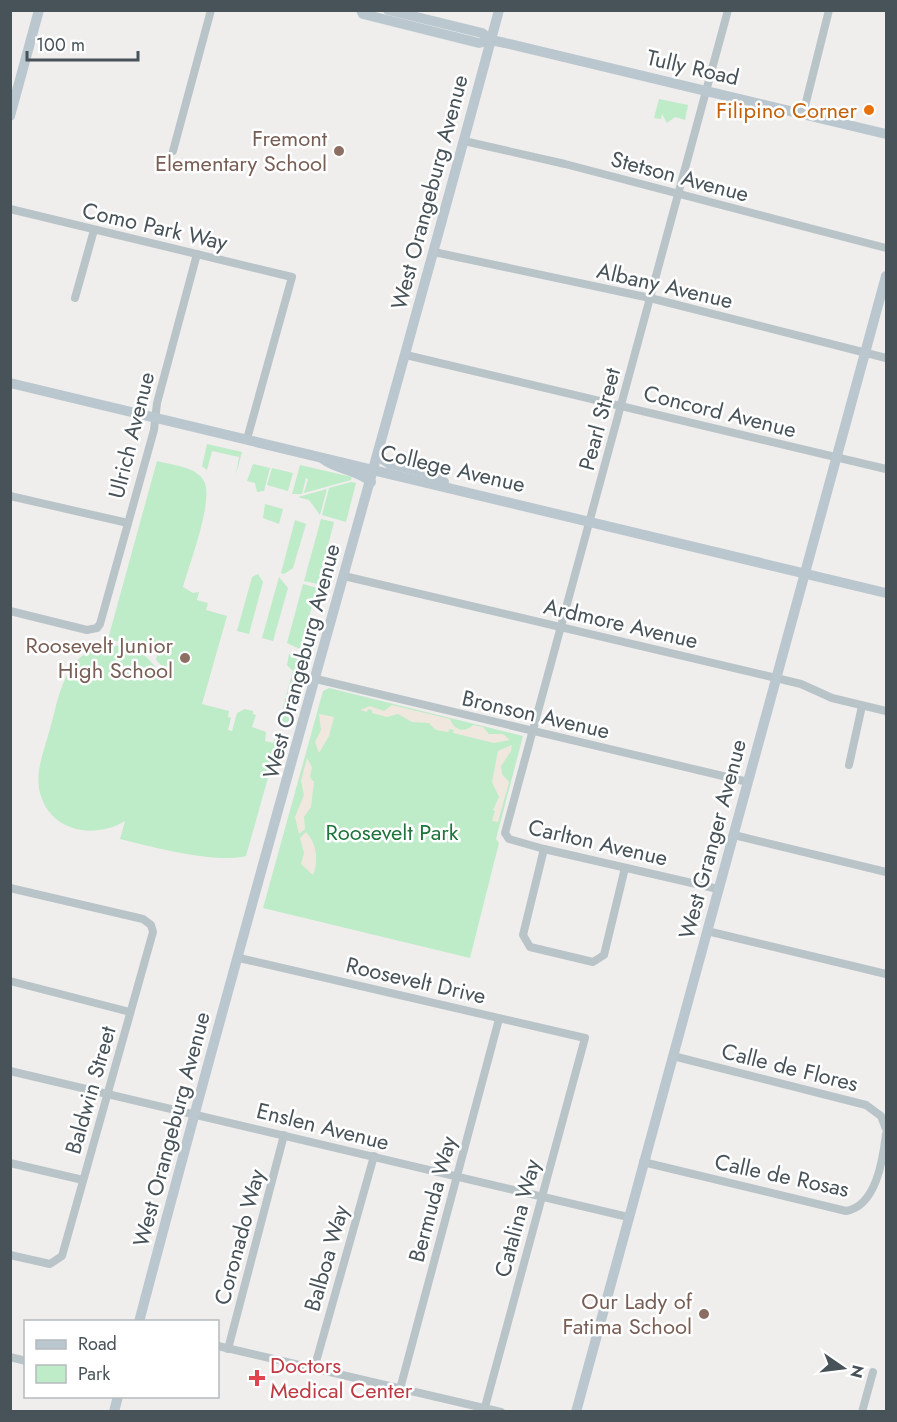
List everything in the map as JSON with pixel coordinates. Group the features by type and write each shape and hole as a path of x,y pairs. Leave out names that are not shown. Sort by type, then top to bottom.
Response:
{"street":[{"path":"10,116 39,10"},
{"path":"173,151 212,10"},
{"name":"Tully Road","path":"361,10 363,14 479,43 491,40"},
{"name":"Tully Road","path":"388,10 482,33 491,40 886,134"},
{"name":"West Orangeburg Avenue","path":"140,1320 194,1114 378,456 499,10"},
{"name":"Pearl Street","path":"505,836 728,10"},
{"path":"803,114 829,10"},
{"name":"Stetson Avenue","path":"464,141 565,164 886,248"},
{"name":"Como Park Way","path":"10,209 291,276 247,439"},
{"path":"75,298 94,230"},
{"name":"Albany Avenue","path":"434,252 650,298 886,358"},
{"name":"Ulrich Avenue","path":"10,611 87,630 97,628 100,624 157,417 157,403 197,254"},
{"name":"West Granger Avenue","path":"576,1412 886,276"},
{"name":"Concord Avenue","path":"406,354 886,469"},
{"name":"College Avenue","path":"10,383 590,520 886,593"},
{"path":"318,456 335,468 357,474 370,482"},
{"path":"378,456 390,464 427,473 456,488"},
{"path":"10,496 128,523"},
{"name":"Ardmore Avenue","path":"344,576 776,678 862,706 886,711"},
{"name":"Bronson Avenue","path":"316,679 748,782"},
{"path":"849,765 862,706"},
{"path":"734,835 886,872"},
{"name":"Carlton Avenue","path":"505,836 544,849 718,889"},
{"path":"544,849 523,935 526,943 530,947 593,962 604,954 625,867"},
{"name":"Baldwin Street","path":"10,888 143,919 151,925 153,936 64,1253 57,1262 45,1264 10,1256"},
{"path":"707,931 886,974"},
{"name":"Roosevelt Drive","path":"239,958 585,1038"},
{"path":"10,981 130,1012"},
{"name":"Bermuda Way","path":"400,1389 499,1018"},
{"name":"Catalina Way","path":"485,1407 585,1038"},
{"name":"Calle de Flores","path":"673,1056 866,1105 881,1116 886,1129"},
{"name":"Enslen Avenue","path":"10,1071 628,1217"},
{"path":"883,1166 886,1134"},
{"name":"Coronado Way","path":"228,1349 284,1135"},
{"name":"Balboa Way","path":"314,1369 374,1156"},
{"name":"Calle de Rosas","path":"643,1162 846,1211 860,1207 869,1198 883,1166"},
{"path":"10,1163 83,1180"},
{"path":"219,1346 501,1412"},
{"path":"862,1412 873,1372"}],"green space":[{"path":"659,99 688,105 685,120 675,117 667,123 662,114 661,119 654,118"},
{"path":"207,444 242,452 236,475 239,457 212,451 207,470 202,466"},
{"path":"157,461 195,472 204,481 206,490 204,516 183,587 193,593 199,592 197,600 208,603 206,610 227,616 202,704 229,711 228,717 231,718 228,730 232,731 237,713 245,709 253,711 256,715 252,727 266,732 265,741 273,743 277,733 285,735 279,757 273,760 246,856 219,858 202,856 120,839 125,821 99,830 72,828 51,814 43,802 39,788 40,766 60,691 65,678 80,658 104,646 126,647 147,657 164,678 166,670 156,660 158,650 108,639"},
{"path":"253,464 270,468 264,491 257,492 255,483 247,481"},
{"path":"300,465 352,477 351,480 304,493 308,479 306,478 302,494 292,494"},
{"path":"272,468 293,473 288,491 267,485"},
{"path":"351,482 356,483 346,522 322,515 329,488"},
{"path":"327,489 320,515 309,500 298,497"},
{"path":"265,504 283,509 279,524 263,518"},
{"path":"321,519 334,522 318,584 304,581"},
{"path":"295,520 306,524 293,568 284,574 281,573"},
{"path":"258,574 263,582 249,634 237,631 252,577"},
{"path":"279,577 288,588 273,641 262,638"},
{"path":"303,584 317,588 300,649 287,643"},
{"path":"289,654 306,659 287,728 280,726 279,722 293,671 287,665"},
{"name":"Roosevelt Park","path":"329,688 523,736 496,839 499,843 470,958 263,908 323,691"}],"sand":[{"path":"392,705 450,719 460,730 473,725 483,727 489,734 503,734 510,740 494,743 453,733 454,730 450,729 448,732 436,730 429,723 412,722 398,714 387,717 372,713 372,710 368,709 367,712 360,710 370,706 384,711"},
{"path":"319,714 334,717 329,736 319,753 315,742 321,730"},
{"path":"512,745 511,751 501,766 502,774 509,782 498,822 492,821 495,811 493,810 499,797 492,782 498,751"},
{"path":"307,758 312,767 310,777 314,782 311,807 304,817 305,829 299,834 295,817 304,795 301,781"},
{"path":"306,832 313,842 316,853 313,875 301,864 304,853 300,838"}],"place":[{"name":"Filipino Corner","path":"869,110"},
{"name":"Fremont Elementary School","path":"339,151"},
{"name":"Roosevelt Junior High School","path":"185,658"},
{"name":"Our Lady of Fatima School","path":"704,1314"},
{"name":"Doctors Medical Center","path":"257,1378"}]}
